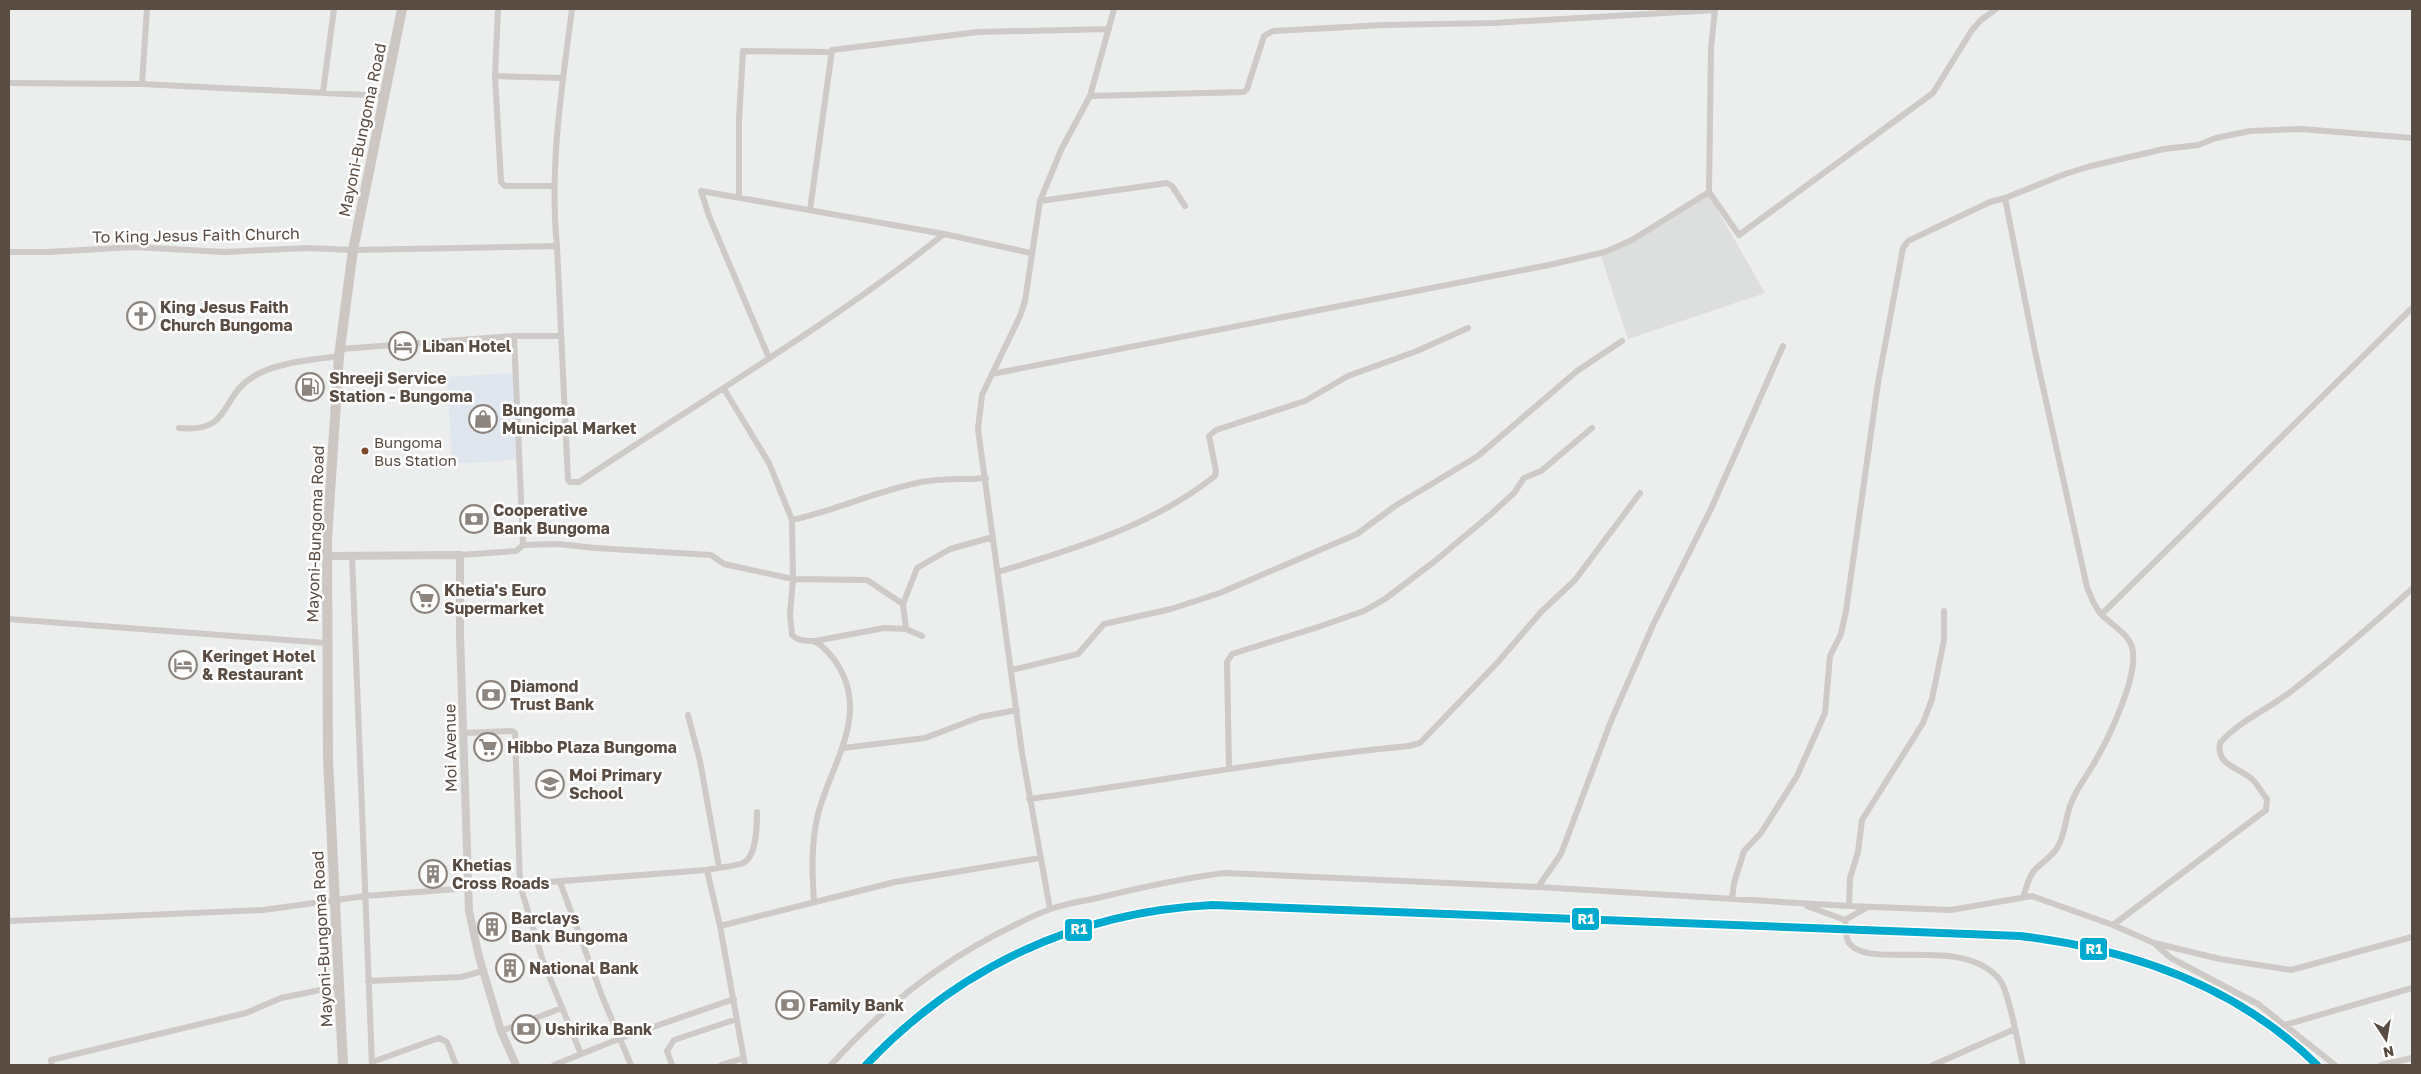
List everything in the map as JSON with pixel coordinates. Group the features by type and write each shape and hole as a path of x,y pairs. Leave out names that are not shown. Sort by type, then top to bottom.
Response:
{"main road":[{"name":"Mayoni-Bungoma Road","path":"343,1065 328,760 327,556 340,352 353,250 365,182 385,96 402,9"}],"street":[{"path":"142,84 147,9"},
{"path":"323,92 334,9"},
{"path":"498,9 495,76 501,184 505,186 554,186"},
{"path":"572,9 554,186 568,480 572,483 580,482 724,389 905,265 944,234"},
{"path":"1050,909 1029,799 978,429 982,395 1023,308 1040,201 1061,150 1090,96 1114,9"},
{"path":"1090,96 1244,92 1248,89 1264,36 1273,31 1384,25 1494,23 1715,9 1711,48 1709,192 1737,234 1741,234 1933,93 1972,30 1981,20 1996,9"},
{"path":"739,197 743,51 830,52 842,48 978,32 1043,29 1109,29"},
{"path":"810,210 830,52"},
{"path":"495,76 564,78"},
{"path":"9,83 142,84 385,96"},
{"path":"1732,899 1736,874 1744,851 1761,833 1797,776 1824,713 1830,656 1841,634 1846,611 1878,383 1903,248 1908,241 1990,202 2065,174 2090,166 2164,149 2198,145 2216,138 2250,131 2301,129 2412,138"},
{"path":"1040,201 1167,183 1172,186 1185,206"},
{"path":"769,358 712,225 701,192 709,191 944,234 1031,253"},
{"path":"992,374 1549,265 1605,252 1632,240 1709,192"},
{"path":"2005,198 2035,351 2087,587 2092,602 2132,644 2132,671 2118,717 2095,763 2066,813 2062,840 2056,849 2032,873 2023,897"},
{"name":"To King Jesus Faith Church","path":"9,252 86,251 134,247 224,252 307,248 353,250 557,246"},
{"path":"2102,614 2412,308"},
{"path":"998,572 1096,540 1150,518 1175,504 1215,476 1216,471 1209,436 1216,430 1305,401 1348,376 1468,328"},
{"path":"179,428 196,430 215,422 222,416 236,391 256,375 275,368 340,352 514,336 561,336"},
{"path":"514,336 523,544"},
{"path":"1012,670 1078,654 1104,624 1171,609 1220,594 1357,534 1395,506 1478,456 1577,371 1622,341"},
{"path":"1538,887 1561,854 1612,721 1652,625 1710,509 1771,378 1783,346"},
{"path":"724,389 769,463 792,520 793,579 790,614 792,635 797,640 814,641 884,628 906,629 922,636"},
{"path":"1229,768 1227,662 1232,654 1318,627 1364,610 1386,599 1435,561 1514,494 1524,478 1541,471 1592,428"},
{"path":"792,520 816,515 888,490 920,482 986,478"},
{"path":"1029,799 1136,785 1229,768 1410,746 1420,743 1498,662 1541,612 1575,580 1640,493"},
{"path":"906,629 903,604 917,568 950,549 993,537"},
{"path":"327,556 460,555 516,551 523,544 558,544 619,550 711,555 724,564 793,579 867,580 903,604"},
{"path":"352,555 372,1063 438,1038 448,1042 456,1065"},
{"name":"Moi Avenue","path":"460,555 463,733 468,889 472,931 501,1031 516,1065"},
{"path":"2113,924 2266,810 2267,799 2252,779 2226,763 2220,756 2220,743 2231,730 2291,692 2346,648 2412,589"},
{"path":"1849,906 1850,878 1858,852 1862,820 1923,723 1932,699 1944,640 1944,611"},
{"path":"9,619 51,624 326,644"},
{"path":"814,641 821,644 834,659 851,695 851,709 843,748 818,814 811,866 814,901"},
{"path":"843,748 926,738 980,718 1017,710"},
{"path":"688,715 700,761 719,867"},
{"path":"463,733 512,731 515,733 520,885 538,946 581,1054"},
{"path":"9,921 263,910 365,896 707,870 739,864 749,858 758,835 757,812"},
{"path":"720,926 895,882 1040,858"},
{"path":"707,870 720,926 745,1065"},
{"path":"831,1065 854,1038 930,973 962,952 1050,909 1179,879 1225,873 1538,887 1804,904 1952,910 2032,896 2113,924 2154,943 2220,959 2291,970 2412,937"},
{"path":"560,882 602,996 631,1065"},
{"path":"1804,904 1845,920"},
{"path":"1845,920 1867,907"},
{"path":"1845,920 1849,943 1869,953 1943,955 1972,960 2001,981 2023,1065"},
{"path":"2154,943 2171,958 2258,1004 2335,1065"},
{"path":"368,981 461,977 483,971"},
{"path":"52,1065 51,1060 246,1013 281,998 340,986"},
{"path":"2285,1025 2412,988"},
{"path":"554,1065 621,1038 734,999"},
{"path":"501,1031 562,1008"},
{"path":"672,1065 667,1051 674,1040 737,1019"},
{"path":"1933,1065 2015,1029"},
{"path":"720,1065 744,1058"},
{"path":"2381,1065 2412,1058"}],"shaded area":[{"path":"1709,195 1765,293 1628,339 1601,256 1629,245"},
{"name":"Bungoma Municipal Market","path":"513,373 518,460 452,464 447,377"}],"transit line":[{"name":"R1","path":"866,1065 902,1030 940,1000 980,973 1023,951 1067,933 1114,919 1162,910 1212,905 2020,936 2102,951 2180,976 2217,993 2252,1013 2286,1037 2317,1065"}],"place":[{"name":"King Jesus Faith Church Bungoma","path":"141,316"},
{"name":"Liban Hotel","path":"403,346"},
{"name":"Shreeji Service Station - Bungoma","path":"310,387"},
{"name":"Bungoma Municipal Market","path":"483,419"},
{"name":"Bungoma Bus Station","path":"365,451"},
{"name":"Cooperative Bank Bungoma","path":"474,519"},
{"name":"Khetia's Euro Supermarket","path":"425,599"},
{"name":"Keringet Hotel & Restaurant","path":"183,665"},
{"name":"Diamond Trust Bank","path":"491,695"},
{"name":"Hibbo Plaza Bungoma","path":"488,747"},
{"name":"Moi Primary School","path":"550,784"},
{"name":"Khetias Cross Roads","path":"433,874"},
{"name":"Barclays Bank Bungoma","path":"492,927"},
{"name":"National Bank","path":"510,968"},
{"name":"Family Bank","path":"790,1005"},
{"name":"Ushirika Bank","path":"526,1029"}]}
